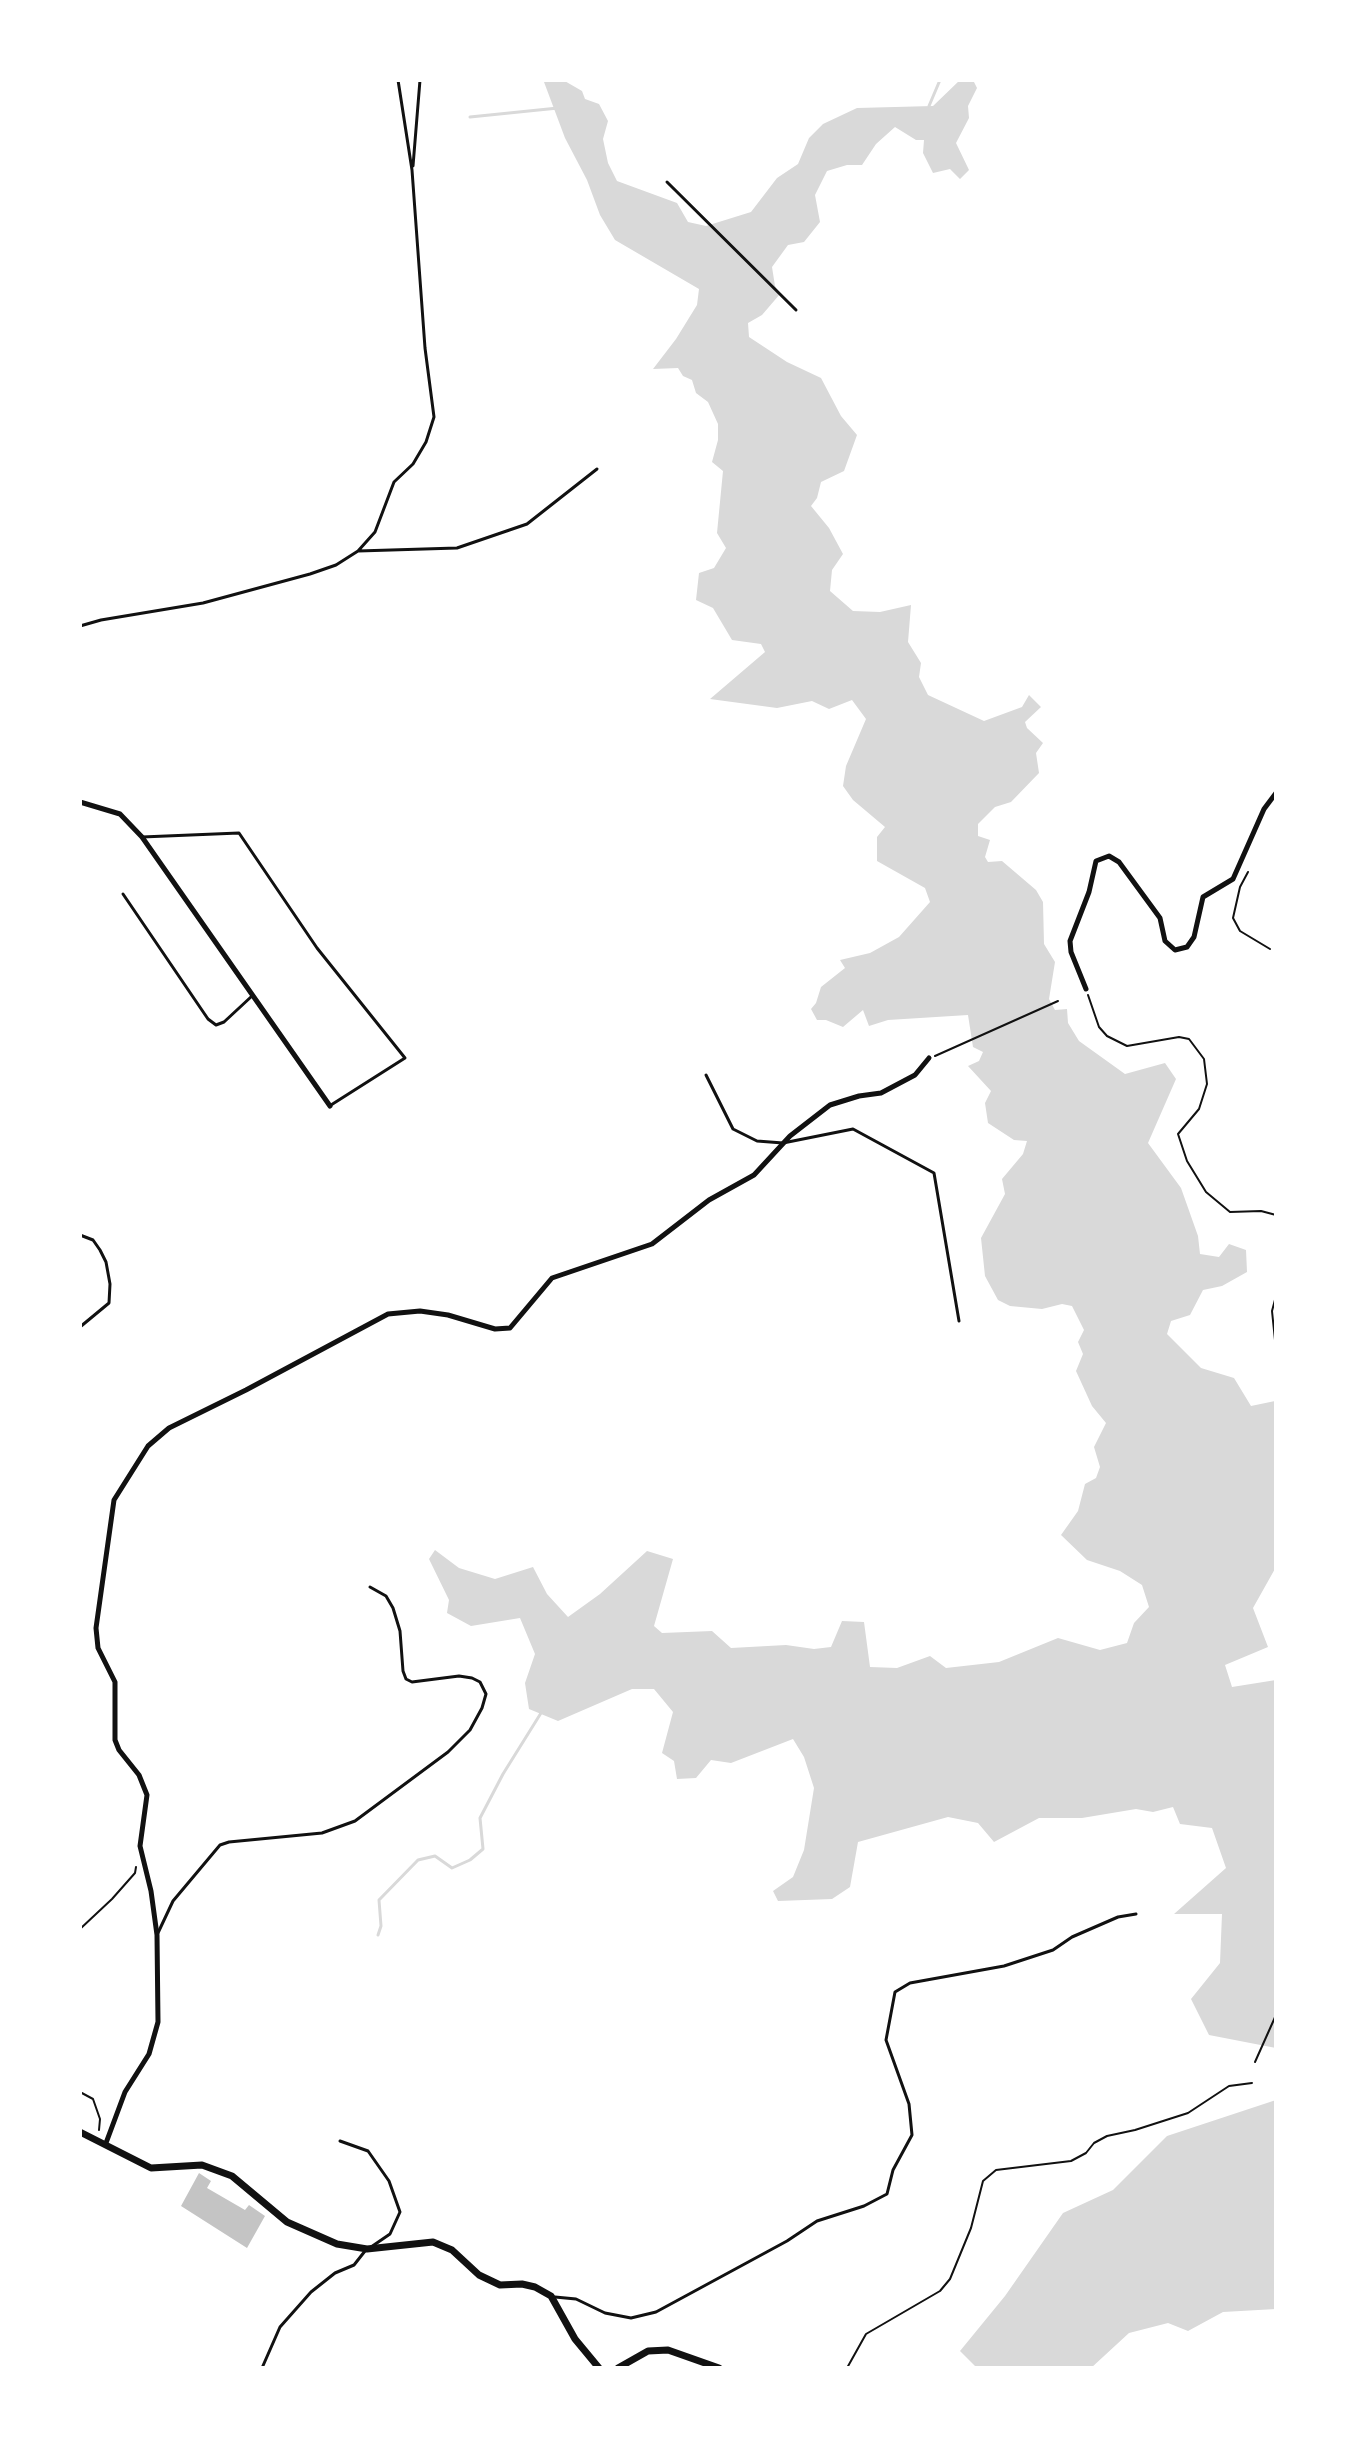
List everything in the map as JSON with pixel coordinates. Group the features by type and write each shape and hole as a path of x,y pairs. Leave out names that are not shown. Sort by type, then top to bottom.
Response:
{"street":[{"path":"1086,989 1071,952 1070,941 1089,892 1096,861 1109,856 1119,862 1160,918 1165,941 1175,950 1187,947 1194,937 1203,897 1233,879 1264,809 1276,793"},
{"path":"80,802 120,814 142,837 330,1106"},
{"path":"102,2142 125,2092 149,2054 158,2022 157,1935 140,1846 147,1795 139,1775 115,1740 115,1682 98,1648 96,1628 114,1500 148,1446 169,1428 388,1314 420,1311 448,1315 495,1329 510,1328 552,1278 652,1244 709,1200 754,1175 783,1143 830,1105 881,1093 915,1075 929,1058"},
{"path":"80,2132 151,2168 202,2165 232,2176 287,2222 337,2244 367,2249 433,2242 452,2250 479,2275 500,2285 535,2287 551,2296 575,2339 599,2368"},
{"path":"618,2368 648,2351 668,2350 719,2368"}],"lane":[{"path":"80,626 203,603 336,565 358,551 375,532 394,482 413,464 426,442 434,417 425,348 412,170 398,80"},
{"path":"412,170 420,80"},
{"path":"667,182 796,310"},
{"path":"358,551 457,548 471,544 527,524 597,469"},
{"path":"142,837 239,833 317,948 405,1058 330,1106"},
{"path":"123,894 208,1019 216,1025 224,1022 252,996"},
{"path":"706,1075 733,1129 757,1141 783,1143 853,1129 934,1173 959,1321"},
{"path":"80,1235 93,1240 100,1250 110,1284 109,1303 80,1327"},
{"path":"157,1935 173,1901 220,1845 322,1833 347,1825 380,1805 448,1752 470,1730 486,1694 480,1682 459,1676 412,1682 406,1679 400,1631 393,1608 386,1596 370,1587"},
{"path":"551,2296 576,2299 605,2313 631,2318 656,2312 787,2241 817,2221 864,2206 887,2194 893,2170 912,2135 909,2104 886,2040 895,1992 910,1983 1004,1966 1053,1950 1072,1937 1118,1917 1136,1914"},
{"path":"262,2368 280,2327 311,2292 335,2273 354,2265 367,2249 390,2234 400,2212 389,2181 368,2151 340,2141"}],"path":[{"path":"1248,872 1240,887 1233,918 1245,936 1270,949"},
{"path":"1086,989 1099,1027 1107,1036 1127,1046 1179,1037 1189,1039 1204,1059 1207,1084 1199,1109 1178,1134 1187,1161 1206,1192 1230,1212 1261,1211 1276,1215"},
{"path":"929,1058 1058,1001"},
{"path":"1276,1296 1272,1311 1276,1350"},
{"path":"80,1929 135,1873 137,1864"},
{"path":"1255,2062 1276,2015"},
{"path":"847,2368 866,2334 940,2291 950,2279 971,2228 983,2181 996,2170 1071,2161 1107,2136 1188,2113 1229,2086 1252,2083"},
{"path":"80,2092 93,2099 100,2119 102,2142"}],"shaded area":[{"path":"563,80 582,91 585,99 599,104 608,121 603,139 608,163 617,181 677,203 688,222 706,226 751,212 777,178 798,164 809,138 823,124 857,108 933,106 960,80 973,80 977,88 968,106 969,118 956,143 969,170 960,179 950,169 933,173 923,153 924,140 916,140 895,127 876,144 862,165 847,165 827,171 815,195 820,222 804,242 788,245 772,267 775,286 780,294 762,315 748,323 749,337 787,362 821,378 841,416 857,435 844,471 821,482 817,498 811,506 829,528 843,554 832,570 830,591 853,611 880,612 911,605 908,642 921,663 919,677 928,695 984,721 1022,707 1029,695 1041,707 1025,722 1043,743 1036,753 1039,773 1011,802 995,807 978,824 978,836 990,840 985,857 988,862 1002,861 1036,890 1043,902 1044,944 1055,962 1049,999 1055,1010 1067,1009 1068,1023 1079,1041 1125,1074 1165,1063 1176,1079 1148,1143 1181,1188 1198,1236 1200,1254 1219,1257 1229,1244 1246,1250 1247,1272 1222,1286 1203,1290 1190,1315 1171,1321 1167,1334 1201,1368 1234,1378 1251,1406 1275,1401 1276,1567 1253,1608 1268,1647 1225,1665 1232,1687 1276,1680 1276,2048 1209,2035 1191,1999 1220,1963 1222,1914 1174,1914 1226,1868 1212,1828 1180,1824 1173,1807 1153,1812 1136,1809 1082,1818 1039,1818 994,1842 978,1823 948,1817 858,1842 850,1887 832,1899 778,1901 773,1891 793,1877 804,1850 814,1788 804,1757 793,1739 731,1763 711,1760 696,1778 677,1779 674,1761 662,1753 673,1712 654,1689 632,1689 558,1721 529,1709 525,1683 535,1654 520,1618 471,1626 447,1613 449,1600 429,1559 435,1550 459,1568 495,1579 533,1567 547,1594 568,1617 600,1594 647,1551 673,1559 654,1626 662,1633 712,1631 731,1648 786,1645 814,1649 831,1647 842,1621 864,1622 870,1667 897,1668 930,1656 946,1668 999,1662 1058,1638 1100,1650 1127,1643 1134,1623 1149,1607 1142,1585 1120,1571 1087,1560 1061,1535 1078,1511 1085,1484 1096,1478 1100,1467 1094,1447 1106,1423 1092,1406 1076,1371 1083,1354 1078,1342 1084,1330 1072,1306 1062,1304 1042,1309 1010,1306 998,1300 985,1276 981,1238 1005,1194 1002,1179 1023,1154 1027,1141 1014,1140 988,1123 985,1103 991,1091 968,1066 979,1061 983,1052 973,1047 968,1015 888,1020 869,1026 863,1010 843,1027 817,1020 811,1009 821,987 845,968 840,960 870,953 899,937 930,902 925,888 877,861 877,837 885,827 853,800 843,786 846,766 866,719 852,700 829,709 812,701 777,708 710,699 765,652 761,644 732,640 713,608 696,600 699,573 714,568 726,548 717,533 723,471 712,462 718,440 718,424 708,402 696,393 692,380 683,376 678,368 653,369 697,305 699,289 615,240 600,215 587,180 565,138 544,82"},
{"path":"1276,2100 1276,2309 1223,2312 1188,2331 1168,2323 1129,2333 1091,2368 977,2368 960,2351 1005,2296 1063,2213 1113,2190 1167,2136"}],"building":[{"path":"199,2173 211,2181 207,2188 245,2210 249,2205 265,2216 247,2248 181,2206"}],"waterway":[{"path":"929,106 940,80"},
{"path":"470,117 558,108"},
{"path":"378,1935 381,1926 379,1900 418,1860 435,1856 452,1868 470,1860 483,1849 480,1818 541,1713"}]}
